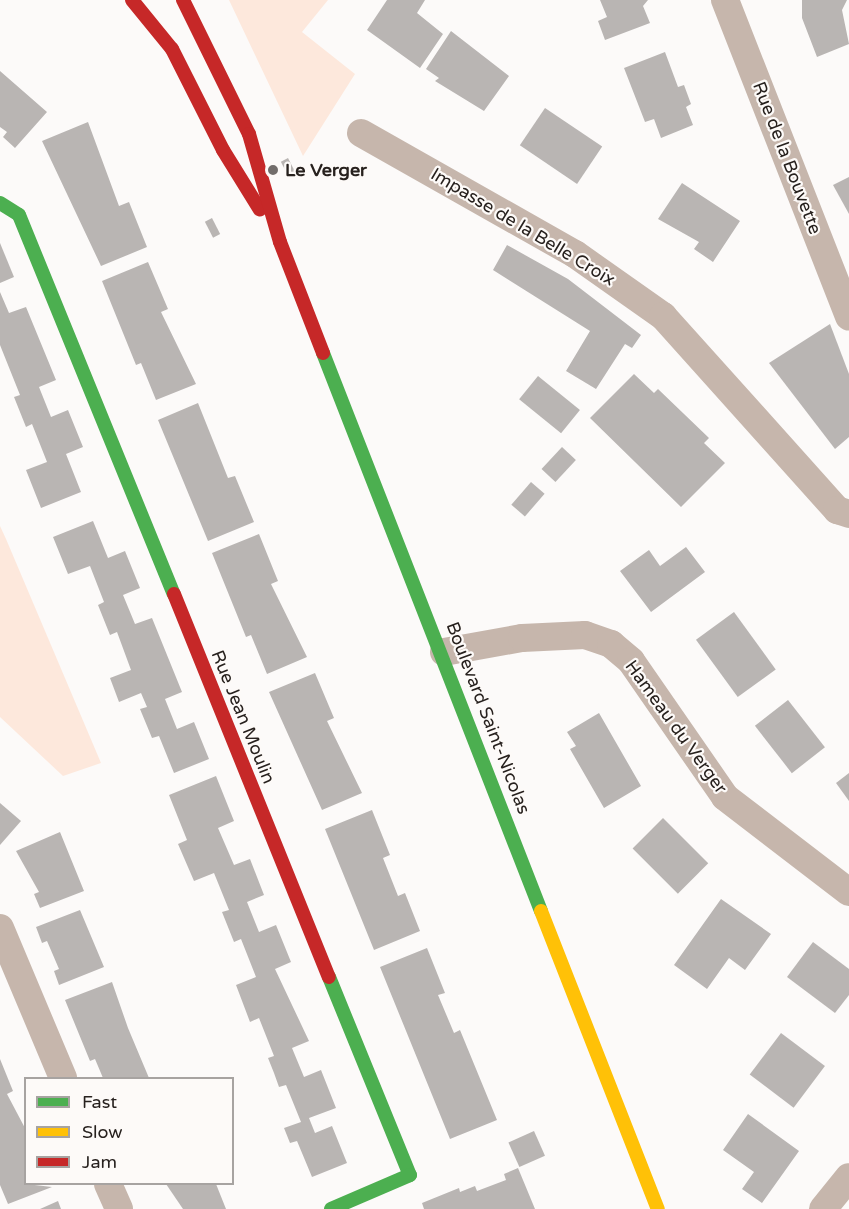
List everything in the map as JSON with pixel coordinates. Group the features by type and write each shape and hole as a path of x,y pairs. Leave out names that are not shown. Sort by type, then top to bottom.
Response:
{"main road":[{"name":"Boulevard Saint-Nicolas","path":"132,0 172,49 223,150 280,242"},
{"name":"Boulevard Saint-Nicolas","path":"183,0 249,134 280,242 444,652 658,1209"},
{"name":"Rue Jean Moulin","path":"0,203 19,215 410,1175 331,1209"}],"street":[{"name":"Rue de la Bouvette","path":"725,0 849,317"},
{"name":"Impasse de la Belle Croix","path":"361,133 575,254 663,316 837,510 849,514"},
{"name":"Hameau du Verger","path":"444,652 522,638 585,635 611,644 631,661 726,797 849,892"},
{"path":"0,928 63,1077"},
{"path":"823,1209 849,1177"},
{"path":"108,1185 118,1209"}],"shaded area":[{"path":"229,0 328,0 302,32 355,74 303,156"},
{"path":"0,526 101,763 63,776 0,717"}],"building":[{"path":"387,0 425,0 417,13 443,34 420,68 367,30"},
{"path":"600,0 648,0 643,6 650,23 605,40 598,21 607,17"},
{"path":"802,0 847,0 842,10 849,44 817,57 802,18"},
{"path":"451,31 509,76 484,111 435,81 439,78 426,69"},
{"path":"665,52 678,87 684,85 691,104 686,107 693,125 661,138 654,119 645,122 624,68"},
{"path":"0,71 47,112 15,148 3,137 7,132 0,127"},
{"path":"545,108 602,147 577,184 520,145"},
{"path":"88,122 119,206 129,202 147,247 101,266 42,141"},
{"path":"288,158 296,174 289,178 281,162"},
{"path":"849,177 849,214 833,185"},
{"path":"682,183 740,221 713,262 694,249 699,242 658,219"},
{"path":"212,218 220,234 213,238 205,222"},
{"path":"0,243 14,277 0,283"},
{"path":"507,245 568,279 641,335 632,348 625,344 596,389 566,371 590,331 493,270"},
{"path":"148,262 168,309 161,312 196,384 156,400 141,363 136,365 102,281"},
{"path":"0,292 9,313 26,307 56,380 39,387 51,417 68,410 83,447 66,454 81,492 41,508 26,470 47,462 32,424 26,427 14,397 20,395 0,345"},
{"path":"830,324 849,374 849,437 835,449 769,363"},
{"path":"634,374 654,393 658,389 709,438 704,443 725,463 681,507 590,418"},
{"path":"538,376 580,410 561,433 519,399"},
{"path":"198,403 228,478 235,476 254,522 208,541 158,420"},
{"path":"562,447 576,460 555,482 542,469"},
{"path":"531,482 545,494 525,516 511,505"},
{"path":"93,521 108,558 125,551 140,588 123,595 135,624 152,618 182,692 165,699 177,729 194,722 209,759 174,773 159,736 152,738 140,709 147,707 141,693 119,702 110,678 131,670 117,632 110,635 98,605 104,602 90,566 68,574 53,537"},
{"path":"259,534 278,581 271,584 307,657 267,674 251,635 246,637 212,553"},
{"path":"686,547 705,572 651,612 620,571 649,550 660,566"},
{"path":"734,612 776,669 738,697 696,640"},
{"path":"315,673 334,718 327,721 362,793 322,810 269,692"},
{"path":"788,700 825,747 792,773 755,726"},
{"path":"599,713 641,786 604,808 570,749 576,746 567,732"},
{"path":"849,773 849,801 836,783"},
{"path":"216,776 234,821 218,828 234,865 250,859 264,895 247,902 259,932 276,925 291,962 275,969 309,1041 292,1048 304,1077 321,1070 336,1108 309,1118 315,1133 332,1126 347,1163 312,1177 297,1141 290,1143 284,1128 301,1122 286,1085 279,1087 268,1058 274,1056 259,1018 250,1022 236,985 256,977 241,939 234,942 222,912 229,910 214,873 194,881 178,844 187,840 169,795"},
{"path":"0,803 21,821 0,845"},
{"path":"372,810 390,855 383,858 398,896 405,893 420,931 374,950 325,829"},
{"path":"663,818 708,863 678,894 633,848"},
{"path":"60,832 84,891 40,908 34,894 39,892 16,851"},
{"path":"721,899 771,934 745,970 729,958 707,989 674,965"},
{"path":"80,910 104,967 59,985 54,971 59,969 47,941 42,943 36,927"},
{"path":"813,942 849,969 849,995 835,1013 787,977"},
{"path":"427,948 445,993 438,995 454,1033 460,1030 497,1120 450,1139 380,967"},
{"path":"112,982 149,1077 103,1077 95,1059 90,1061 65,1000"},
{"path":"781,1033 825,1066 794,1108 750,1075"},
{"path":"0,1059 13,1091 7,1094 24,1126 24,1185 52,1187 8,1204 0,1185"},
{"path":"748,1114 799,1151 762,1203 742,1189 754,1172 723,1150"},
{"path":"534,1131 545,1156 519,1167 508,1142"},
{"path":"518,1168 535,1209 424,1209 422,1203 459,1188 460,1192 475,1186 477,1191 506,1180 504,1174"},
{"path":"167,1185 216,1185 226,1209 183,1209"},
{"path":"58,1201 61,1209 40,1209"}],"traffic: fast":[{"path":"0,203 19,215 174,594"},
{"path":"323,353 541,911"},
{"path":"329,977 410,1175 331,1209"}],"traffic: slow":[{"path":"541,911 658,1209"}],"traffic: jam":[{"path":"132,0 172,49 223,150 260,210"},
{"path":"183,0 249,134 280,242 323,353"},
{"path":"174,594 329,977"}],"place":[{"name":"Le Verger","path":"273,170"}]}
